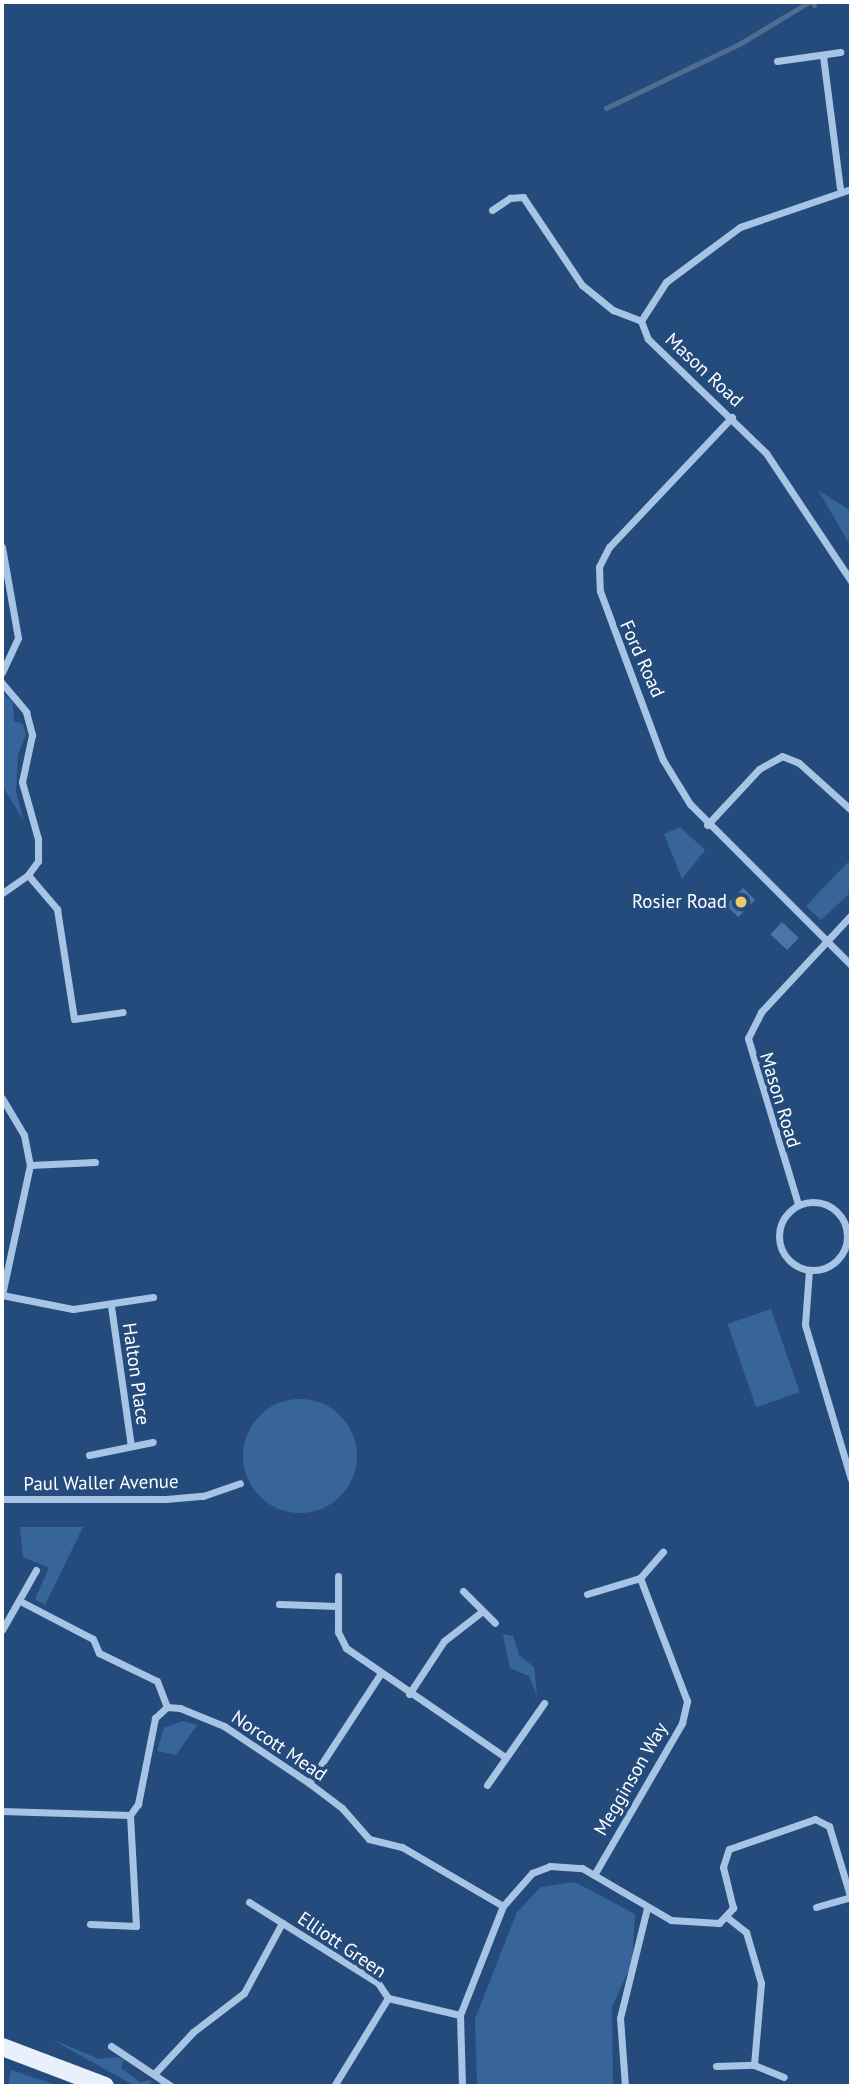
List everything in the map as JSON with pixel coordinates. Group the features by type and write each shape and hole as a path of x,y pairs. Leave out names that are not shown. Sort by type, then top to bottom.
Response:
{"main road":[{"path":"2,2047 105,2086"}],"street":[{"path":"777,61 841,52"},
{"path":"823,56 840,188"},
{"path":"492,210 509,198 523,197 582,285 613,310 641,321 666,282 705,251 752,222 840,188 851,189"},
{"name":"Mason Road","path":"641,321 648,339 732,417 766,453 851,581"},
{"name":"Ford Road","path":"732,417 626,526 599,568 609,624 640,688 663,760 707,825 851,965"},
{"path":"2,547 18,638 2,672"},
{"path":"2,683 26,712 32,735 22,782 38,861 28,875 2,893"},
{"path":"707,825 759,769 782,757 799,763 851,810"},
{"path":"28,875 57,909 74,1019 123,1012"},
{"name":"Mason Road","path":"798,1204 748,1038 761,1012 851,915"},
{"path":"2,1098 24,1135 30,1165 21,1221 5,1258 2,1295"},
{"path":"30,1165 95,1162"},
{"path":"798,1204 833,1207 846,1227 839,1258 809,1270 789,1262 778,1242 782,1220 798,1204"},
{"path":"809,1270 805,1325 851,1479"},
{"name":"Halton Place","path":"2,1295 74,1309 111,1306 153,1297"},
{"name":"Halton Place","path":"111,1306 131,1446"},
{"name":"Halton Place","path":"89,1455 153,1442"},
{"name":"Paul Waller Avenue","path":"2,1499 166,1499 203,1496 240,1483"},
{"path":"587,1594 640,1578 663,1552"},
{"path":"2,1630 36,1570"},
{"path":"338,1576 338,1632 346,1648 379,1676 505,1757"},
{"name":"Megginson Way","path":"594,1875 682,1723 687,1701 640,1578"},
{"path":"463,1591 480,1613 495,1623"},
{"path":"20,1601 93,1639 99,1653 156,1681 167,1707 155,1718 138,1804 130,1815 136,1926 90,1924"},
{"path":"279,1604 337,1606"},
{"path":"409,1694 443,1641 480,1613"},
{"path":"309,1783 379,1676"},
{"path":"487,1785 544,1703"},
{"name":"Norcott Mead","path":"167,1707 224,1726 342,1808 369,1839 402,1847 503,1906"},
{"path":"2,1811 130,1815"},
{"path":"729,1919 733,1900 723,1867 729,1850 806,1819 829,1826 851,1898 816,1907"},
{"path":"462,2086 460,2015 503,1906 517,1884 551,1866 567,1865 594,1875 647,1908 686,1925 729,1919 746,1932 761,1983 754,2065"},
{"name":"Elliott Green","path":"249,1902 378,1983 388,1998 460,2015"},
{"path":"625,2086 620,2018 647,1908"},
{"path":"154,2074 193,2032 244,1993 282,1923"},
{"path":"334,2086 388,1998"},
{"path":"111,2046 171,2086"},
{"path":"716,2066 754,2065 784,2077"}],"shaded area":[{"path":"818,490 851,511 851,546 850,545"},
{"path":"2,692 13,703 14,721 23,724 26,735 18,754 16,791 23,820 2,785"},
{"path":"680,827 705,850 682,879 664,834"},
{"path":"851,859 851,892 821,920 806,906"},
{"path":"771,1309 800,1392 756,1407 728,1324"},
{"path":"300,1399 322,1404 340,1416 352,1434 357,1456 352,1478 340,1496 322,1508 300,1513 278,1508 260,1496 248,1478 243,1456 248,1434 260,1416 278,1404"},
{"path":"20,1527 83,1527 45,1605 35,1599 49,1568 23,1557"},
{"path":"503,1634 513,1636 519,1655 534,1667 537,1696 529,1676 510,1668"},
{"path":"183,1721 197,1725 176,1755 157,1751 164,1728"},
{"path":"575,1882 635,1914 632,1963 612,2007 613,2086 477,2086 475,2019 517,1912 541,1887"},
{"path":"51,2039 99,2059 117,2057 124,2060 121,2068 140,2082 152,2080 149,2086 135,2086"},
{"path":"11,2070 59,2086 8,2086"}],"building":[{"name":"Rosier Road","path":"743,888 755,900 738,917 726,905"},
{"name":"Rosier Road","path":"782,922 799,938 787,950 770,934"}],"waterway":[{"path":"606,108 741,43 809,2"}],"place":[{"name":"Rosier Road","path":"741,902"}]}
